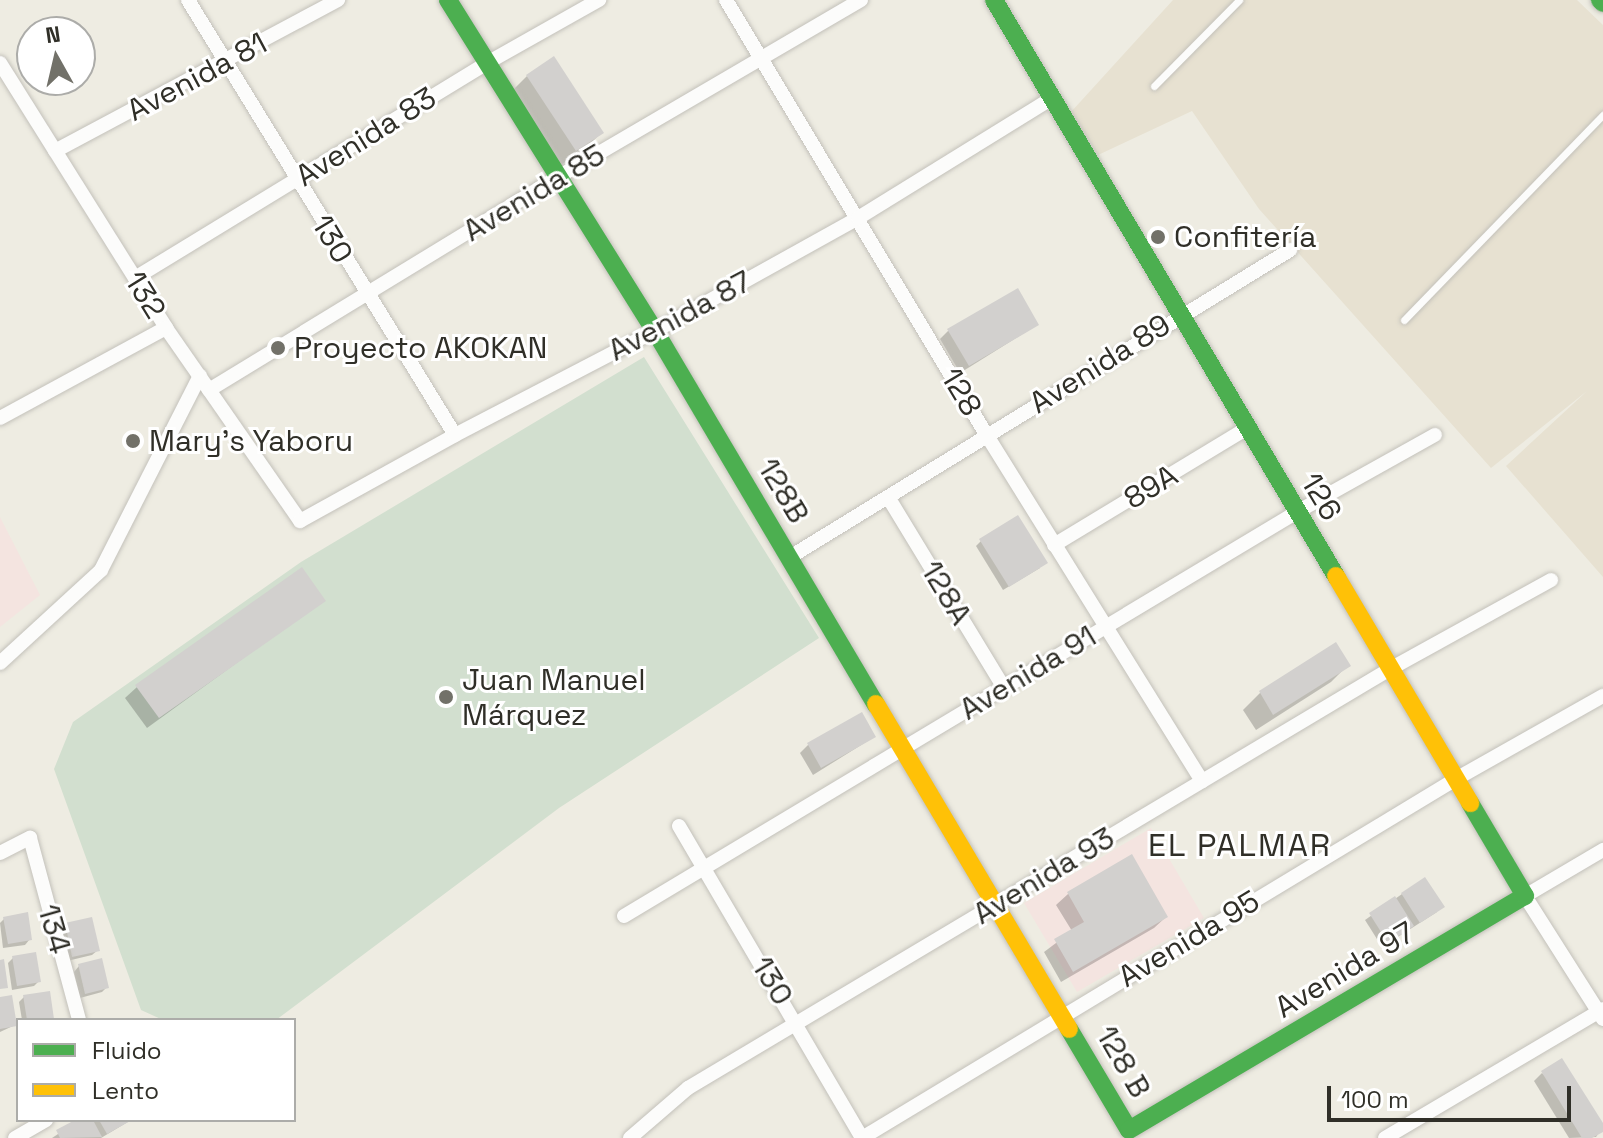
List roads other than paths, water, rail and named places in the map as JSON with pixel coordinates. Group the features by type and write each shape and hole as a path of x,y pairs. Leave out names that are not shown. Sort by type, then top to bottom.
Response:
{"street":[{"name":"130","path":"188,0 366,295 455,435"},
{"name":"Avenida 81","path":"55,151 227,62 338,0"},
{"name":"128B","path":"448,0 655,331 1063,1014"},
{"name":"Avenida 83","path":"135,278 487,63 599,0"},
{"name":"128","path":"726,0 986,434 1202,781"},
{"name":"Avenida 85","path":"209,390 558,177 861,0"},
{"name":"126","path":"994,0 1525,896 1601,1013"},
{"name":"132","path":"0,63 166,328 300,521"},
{"name":"Avenida 87","path":"300,521 455,435 655,331 858,218 1052,98"},
{"name":"Avenida 89","path":"790,557 1180,314 1290,250"},
{"path":"0,418 166,328"},
{"path":"0,663 101,570 200,376"},
{"name":"89A","path":"1054,545 1247,428"},
{"name":"Avenida 91","path":"624,916 1297,512 1435,435"},
{"name":"128A","path":"888,497 1004,688"},
{"name":"Avenida 93","path":"630,1138 688,1088 1390,669 1551,580"},
{"name":"Avenida 95","path":"862,1138 1456,779 1603,696"},
{"name":"130","path":"679,826 862,1138"},
{"name":"134","path":"0,853 30,838 78,1018"},
{"name":"Avenida 97","path":"1127,1135 1603,850"},
{"path":"1385,1138 1601,1013"},
{"name":"128 B","path":"1063,1014 1127,1135"},
{"path":"15,1138 43,1122"}],"lane":[{"path":"1154,86 1239,0"},
{"path":"1404,320 1603,115"}],"place":[{"name":"Confitería","path":"1158,237"},
{"name":"Proyecto AKOKAN","path":"278,348"},
{"name":"Mary's Yaboru","path":"133,441"},
{"name":"Juan Manuel Márquez","path":"446,697"}],"district":[{"name":"EL PALMAR","path":"1240,845"}]}
